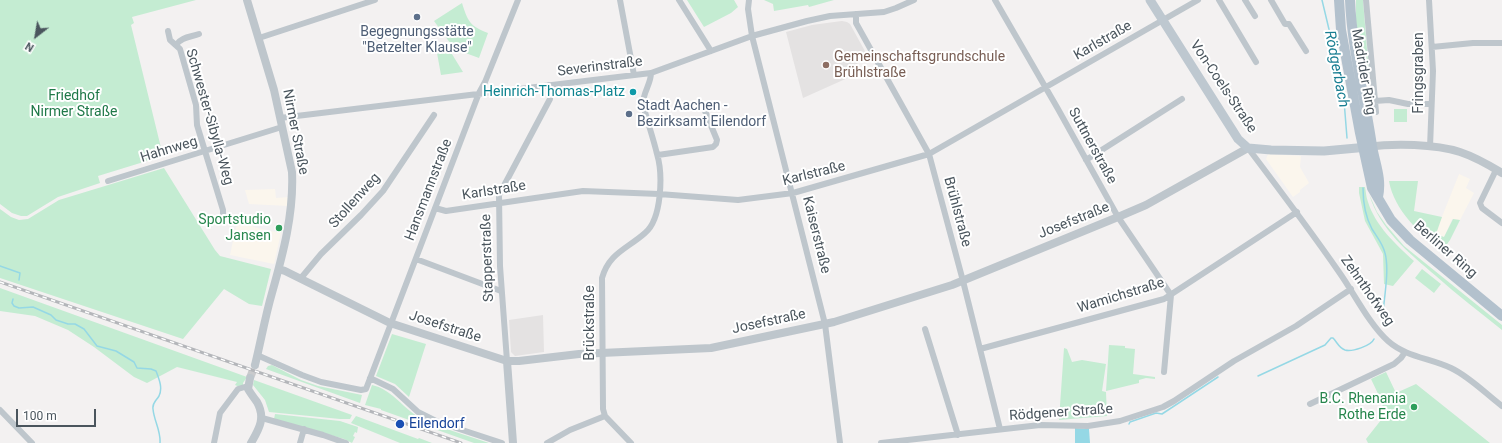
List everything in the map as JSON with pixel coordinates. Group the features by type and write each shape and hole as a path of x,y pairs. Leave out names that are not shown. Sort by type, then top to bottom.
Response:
{"main road":[{"name":"Von-Coels-Straße","path":"1150,0 1238,139 1248,148 1324,151 1367,147"},
{"name":"Madrider Ring","path":"1339,0 1341,30 1367,147"},
{"name":"Madrider Ring","path":"1350,0 1351,24 1367,147"},
{"name":"Berliner Ring","path":"1367,147 1380,186 1378,197 1392,220 1410,240 1502,316"}],"street":[{"name":"Nirmer Straße","path":"247,0 274,90 292,172 293,186 290,216 279,269 255,365"},
{"path":"259,38 375,0"},
{"name":"Hansmannstraße","path":"258,355 302,376 320,382 361,390 366,389 479,93 485,82 518,0"},
{"path":"620,0 634,74"},
{"path":"679,0 710,51"},
{"name":"Kaiserstraße","path":"749,0 748,9 752,36 825,324 840,443"},
{"name":"Severinstraße","path":"280,118 651,73 752,36 807,20 830,16 884,12 914,0"},
{"name":"Suttnerstraße","path":"996,0 1118,218 1171,295"},
{"name":"Karlstraße","path":"435,208 446,211 583,190 738,200 793,193 929,154 1198,0"},
{"path":"1219,0 1256,62"},
{"path":"1245,0 1255,16"},
{"path":"1271,0 1285,24 1289,24 1292,27 1306,51"},
{"path":"1366,0 1376,112"},
{"name":"Fringsgraben","path":"1429,0 1432,47 1430,147"},
{"name":"Brühlstraße","path":"856,14 856,23 929,154 1000,429"},
{"name":"Schwester-Sibylla-Weg","path":"168,31 170,40 180,49 196,105 197,125 223,210 223,220"},
{"name":"Schwester-Sibylla-Weg","path":"176,45 178,41 199,34"},
{"path":"1432,47 1473,43 1502,43"},
{"name":"Brückstraße","path":"605,416 601,289 604,269 616,254 646,233 651,226 658,208 660,172 658,155 643,104 644,95 651,79 651,73"},
{"name":"Stapperstraße","path":"513,443 502,291 499,195 550,99 550,85"},
{"path":"1086,160 1182,99"},
{"path":"1375,101 1389,100 1408,104 1432,104"},
{"path":"658,155 713,147 717,140 705,111"},
{"name":"Stollenweg","path":"301,278 321,254 383,191 434,115"},
{"name":"Hahnweg","path":"108,181 282,127"},
{"path":"1367,147 1387,145 1445,148 1472,157 1499,171 1480,203 1482,208 1502,224"},
{"name":"Zehnthofweg","path":"1248,148 1297,212 1379,332 1396,348 1452,369 1465,377 1502,406"},
{"name":"Josefstraße","path":"279,269 301,278 390,323 507,361 513,362 602,352 711,348 825,324 914,298 963,281 1118,218 1146,205 1248,148"},
{"name":"Wamichstraße","path":"980,349 1164,299 1297,212"},
{"path":"416,259 502,291"},
{"name":"Rödgener Straße","path":"882,443 1040,425 1088,426 1106,424 1163,407 1234,361 1296,326 1351,289"},
{"path":"1164,372 1171,295"},
{"path":"926,329 958,435"},
{"path":"1310,404 1394,364 1402,358 1405,352"},
{"path":"370,378 393,390 418,412 431,419 502,443"},
{"path":"214,443 220,413 238,389 249,382 251,393 260,408 262,418 261,425 251,443"},
{"path":"0,410 32,443"},
{"path":"547,443 570,430 605,416 631,443"},
{"path":"262,418 304,429 346,443"},
{"path":"300,443 304,429"}],"shaded area":[{"name":"Gemeinschaftsgrundschule Brühlstraße","path":"842,21 850,24 866,53 855,58 861,72 803,98 786,32 812,25"},
{"path":"1268,154 1301,156 1300,167 1309,183 1293,197 1266,159"},
{"path":"1459,174 1470,179 1466,188 1474,193 1460,220 1452,219 1444,238 1435,234"},
{"path":"275,189 276,198 289,197 288,206 249,204 245,190"},
{"path":"246,218 255,219 253,227 281,233 274,264 230,255 236,227"},
{"path":"543,315 544,352 515,356 511,352 509,320"}],"green space":[{"name":"Friedhof Nirmer Straße","path":"0,0 196,0 132,17 134,23 131,25 163,156 98,176 100,183 58,197 27,216 12,213 0,204"},
{"path":"687,0 734,0 738,7 731,13 704,27"},
{"path":"764,0 834,0 809,7 808,5 774,11 773,4"},
{"path":"1356,0 1363,0 1369,74 1364,72 1356,22"},
{"path":"462,3 470,22 477,28 488,33 479,58 456,51 434,21"},
{"path":"447,46 463,72 441,75 437,53"},
{"path":"1394,109 1407,109 1407,122 1394,122"},
{"path":"164,168 220,256 271,269 262,306 249,304 224,289 183,339 0,278 0,209 11,217 19,220 28,219 59,200"},
{"path":"1389,181 1418,181 1414,211 1442,217 1436,234 1444,237 1453,219 1460,220 1450,240 1442,251 1417,229 1402,211 1396,202"},
{"path":"1359,187 1365,187 1371,210 1381,227 1414,261 1393,286 1384,284 1383,254 1365,221"},
{"path":"1369,194 1377,212 1404,246 1502,325 1502,330 1452,290 1396,240 1380,219"},
{"path":"1422,269 1441,284 1434,293 1415,278"},
{"path":"0,288 247,377 243,385 240,387 235,385 237,382 177,367 147,383 134,377 94,347 68,330 35,316 0,311"},
{"path":"392,334 426,344 409,397 395,384 376,376"},
{"path":"1109,345 1125,346 1125,348 1135,349 1133,374 1155,377 1155,379 1146,378 1139,380 1139,383 1106,391"},
{"path":"1064,348 1067,349 1072,362 1082,360 1106,364 1102,391 1106,392 1107,416 1059,420"},
{"path":"272,365 301,380 318,386 362,395 360,403 266,369 268,366"},
{"name":"B.C. Rhenania Rothe Erde","path":"1386,372 1396,393 1416,384 1490,443 1368,443 1366,439 1385,415 1381,400 1371,379"},
{"path":"254,380 352,415 350,419 340,419 269,412 265,400 253,385"},
{"path":"372,385 385,390 417,416 444,428 489,443 474,443 381,409 365,405"},
{"path":"275,414 340,421 358,427 357,433 355,432 353,436 355,437 352,443 344,439 274,419"},
{"path":"356,416 432,443 400,443 351,423"}],"water":[{"path":"1075,428 1089,429 1090,443 1075,443"}],"waterway":[{"name":"Rödgerbach","path":"1322,0 1343,88 1347,138"},
{"name":"Rödgerbach","path":"1363,188 1366,214 1372,229 1383,247 1386,260 1387,278 1382,323"},
{"path":"0,266 20,273 19,280"},
{"path":"13,299 12,303 14,306 19,308 33,307 51,315 56,320 68,324 75,324 84,329 97,346 116,351 134,362 137,368 156,371 161,390 153,407 160,443"},
{"name":"Rödgerbach","path":"1258,376 1325,345 1331,338 1333,338 1341,348 1345,350 1365,346 1374,339"},
{"name":"Rödgerbach","path":"1129,424 1130,422 1156,413 1162,414 1218,377"}],"tunnel":[{"path":"250,378 255,365"}],"railway":[{"path":"0,282 461,443"}],"place":[{"name":"Begegnungsstätte \"Betzelter Klause\"","path":"417,17"},
{"name":"Gemeinschaftsgrundschule Brühlstraße","path":"826,65"},
{"name":"Heinrich-Thomas-Platz","path":"633,92"},
{"name":"Stadt Aachen - Bezirksamt Eilendorf","path":"629,114"},
{"name":"Sportstudio Jansen","path":"279,228"},
{"name":"B.C. Rhenania Rothe Erde","path":"1414,407"},
{"name":"Eilendorf","path":"400,424"}]}
